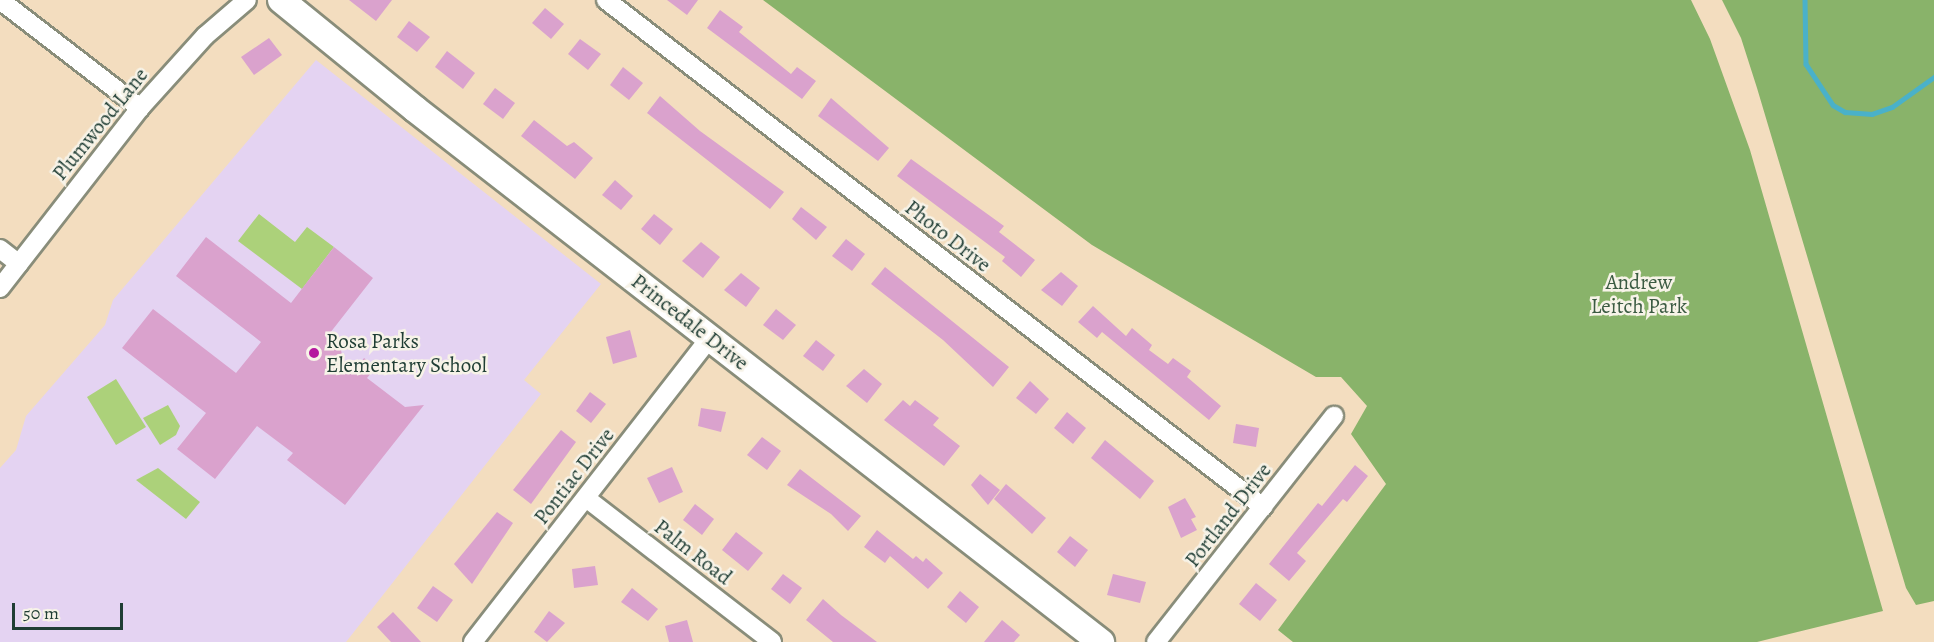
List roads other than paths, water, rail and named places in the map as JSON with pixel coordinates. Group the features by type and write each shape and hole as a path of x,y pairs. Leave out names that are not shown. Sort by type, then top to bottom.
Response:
{"street":[{"path":"0,0 140,108"},
{"name":"Plumwood Lane","path":"0,288 140,108 205,36 247,0"},
{"name":"Princedale Drive","path":"281,0 388,88 1101,642"},
{"name":"Photo Drive","path":"606,0 1263,507"},
{"path":"0,249 19,264"},
{"name":"Pontiac Drive","path":"474,642 710,338"},
{"name":"Portland Drive","path":"1156,642 1334,416"},
{"name":"Palm Road","path":"586,498 751,635 772,642"}],"waterway":[{"path":"1805,0 1806,64 1833,105 1845,112 1872,114 1892,107 1934,77"}],"place":[{"name":"Rosa Parks Elementary School","path":"314,353"}],"park label":[{"name":"Andrew Leitch Park","path":"1639,294"}]}
